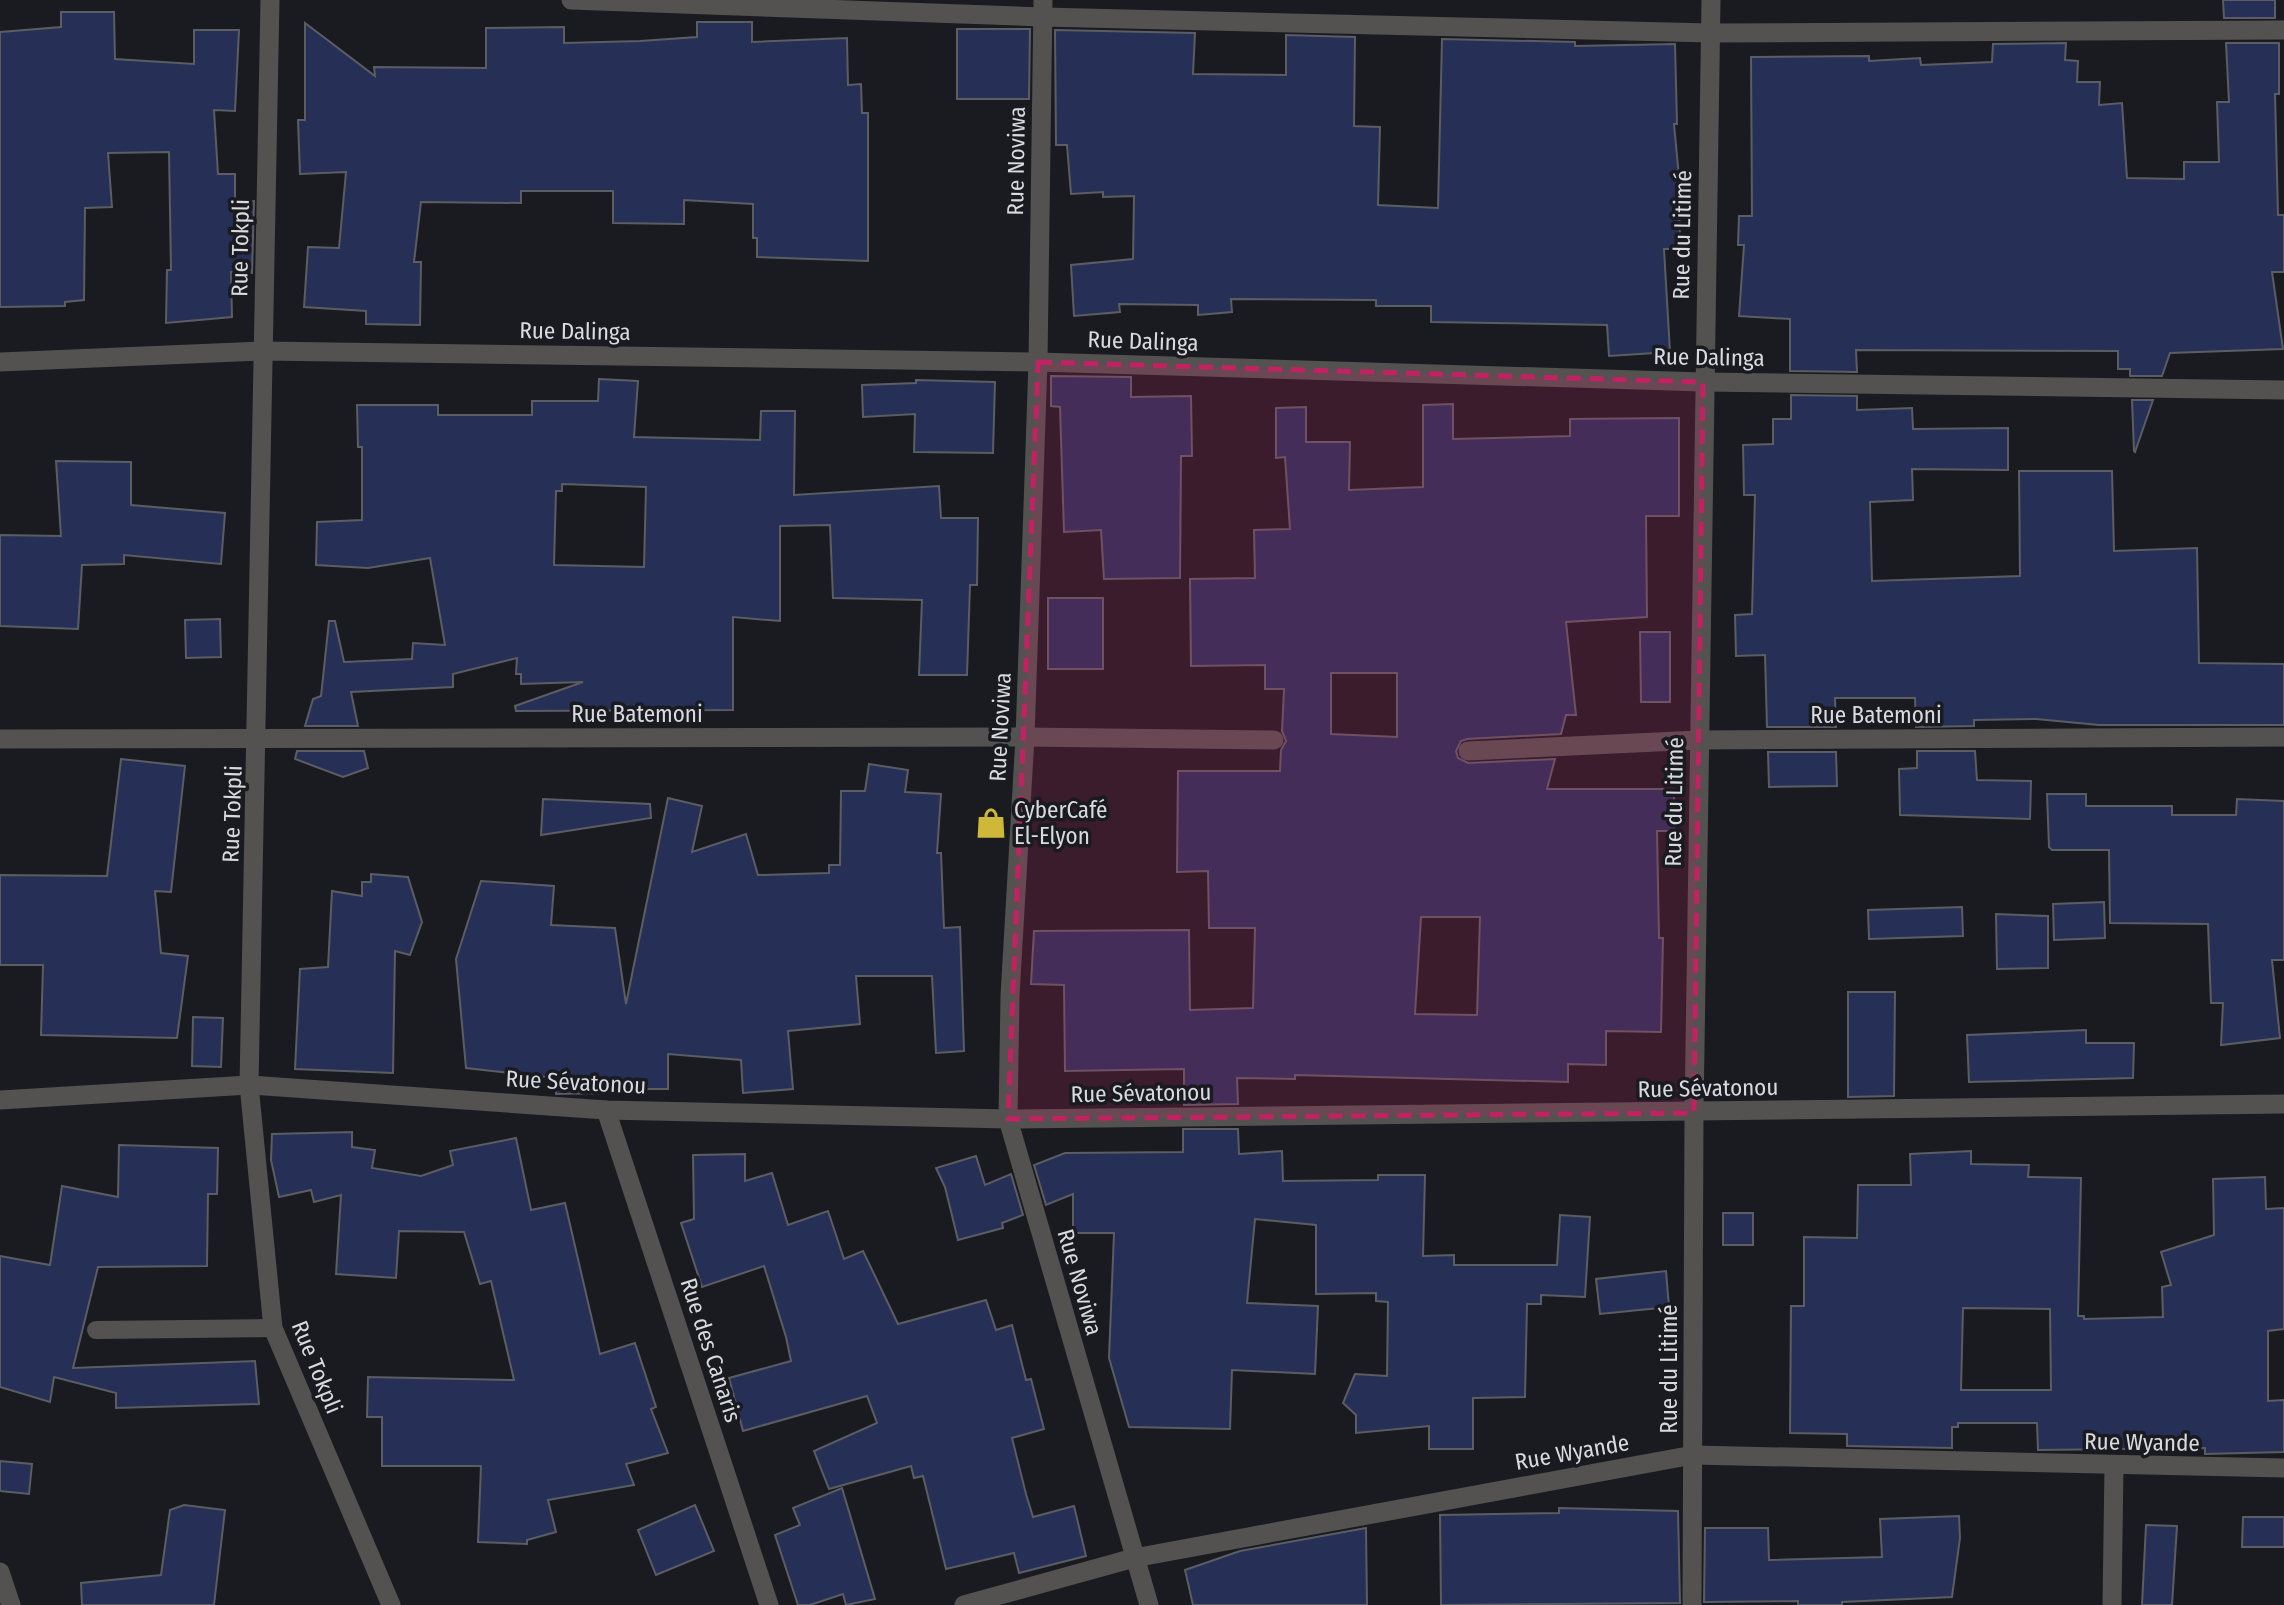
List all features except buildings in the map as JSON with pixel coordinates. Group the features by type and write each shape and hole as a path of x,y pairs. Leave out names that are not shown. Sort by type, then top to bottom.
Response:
{"street":[{"name":"Rue Tokpli","path":"270,0 250,1085 273,1328 391,1605"},
{"path":"570,0 1043,8 1711,33 2284,30"},
{"name":"Rue du Litimé","path":"1692,1605 1694,1113 1703,382 1711,0"},
{"name":"Rue Noviwa","path":"1043,8 1038,362 1025,737 1010,996 1008,1119 1149,1605"},
{"name":"Rue Dalinga","path":"0,362 263,351 1038,362 1703,382 2284,390"},
{"name":"Rue Batemoni","path":"0,739 1025,737 1274,740"},
{"name":"Rue Batemoni","path":"1468,751 1699,740 2284,737"},
{"name":"Rue Sévatonou","path":"0,1100 250,1085 606,1110 1008,1119 2284,1104"},
{"name":"Rue des Canaris","path":"606,1110 769,1605"},
{"name":"Rue Wyande","path":"964,1605 1134,1558 1693,1455 2284,1468"},
{"path":"2112,1605 2114,1466"},
{"path":"0,1572 11,1605"}],"lane":[{"path":"96,1329 273,1328"}],"highlighted area":[{"path":"1038,362 1703,382 1694,1113 1008,1119"}],"place":[{"name":"CyberCafé El-Elyon","path":"991,823"}]}
